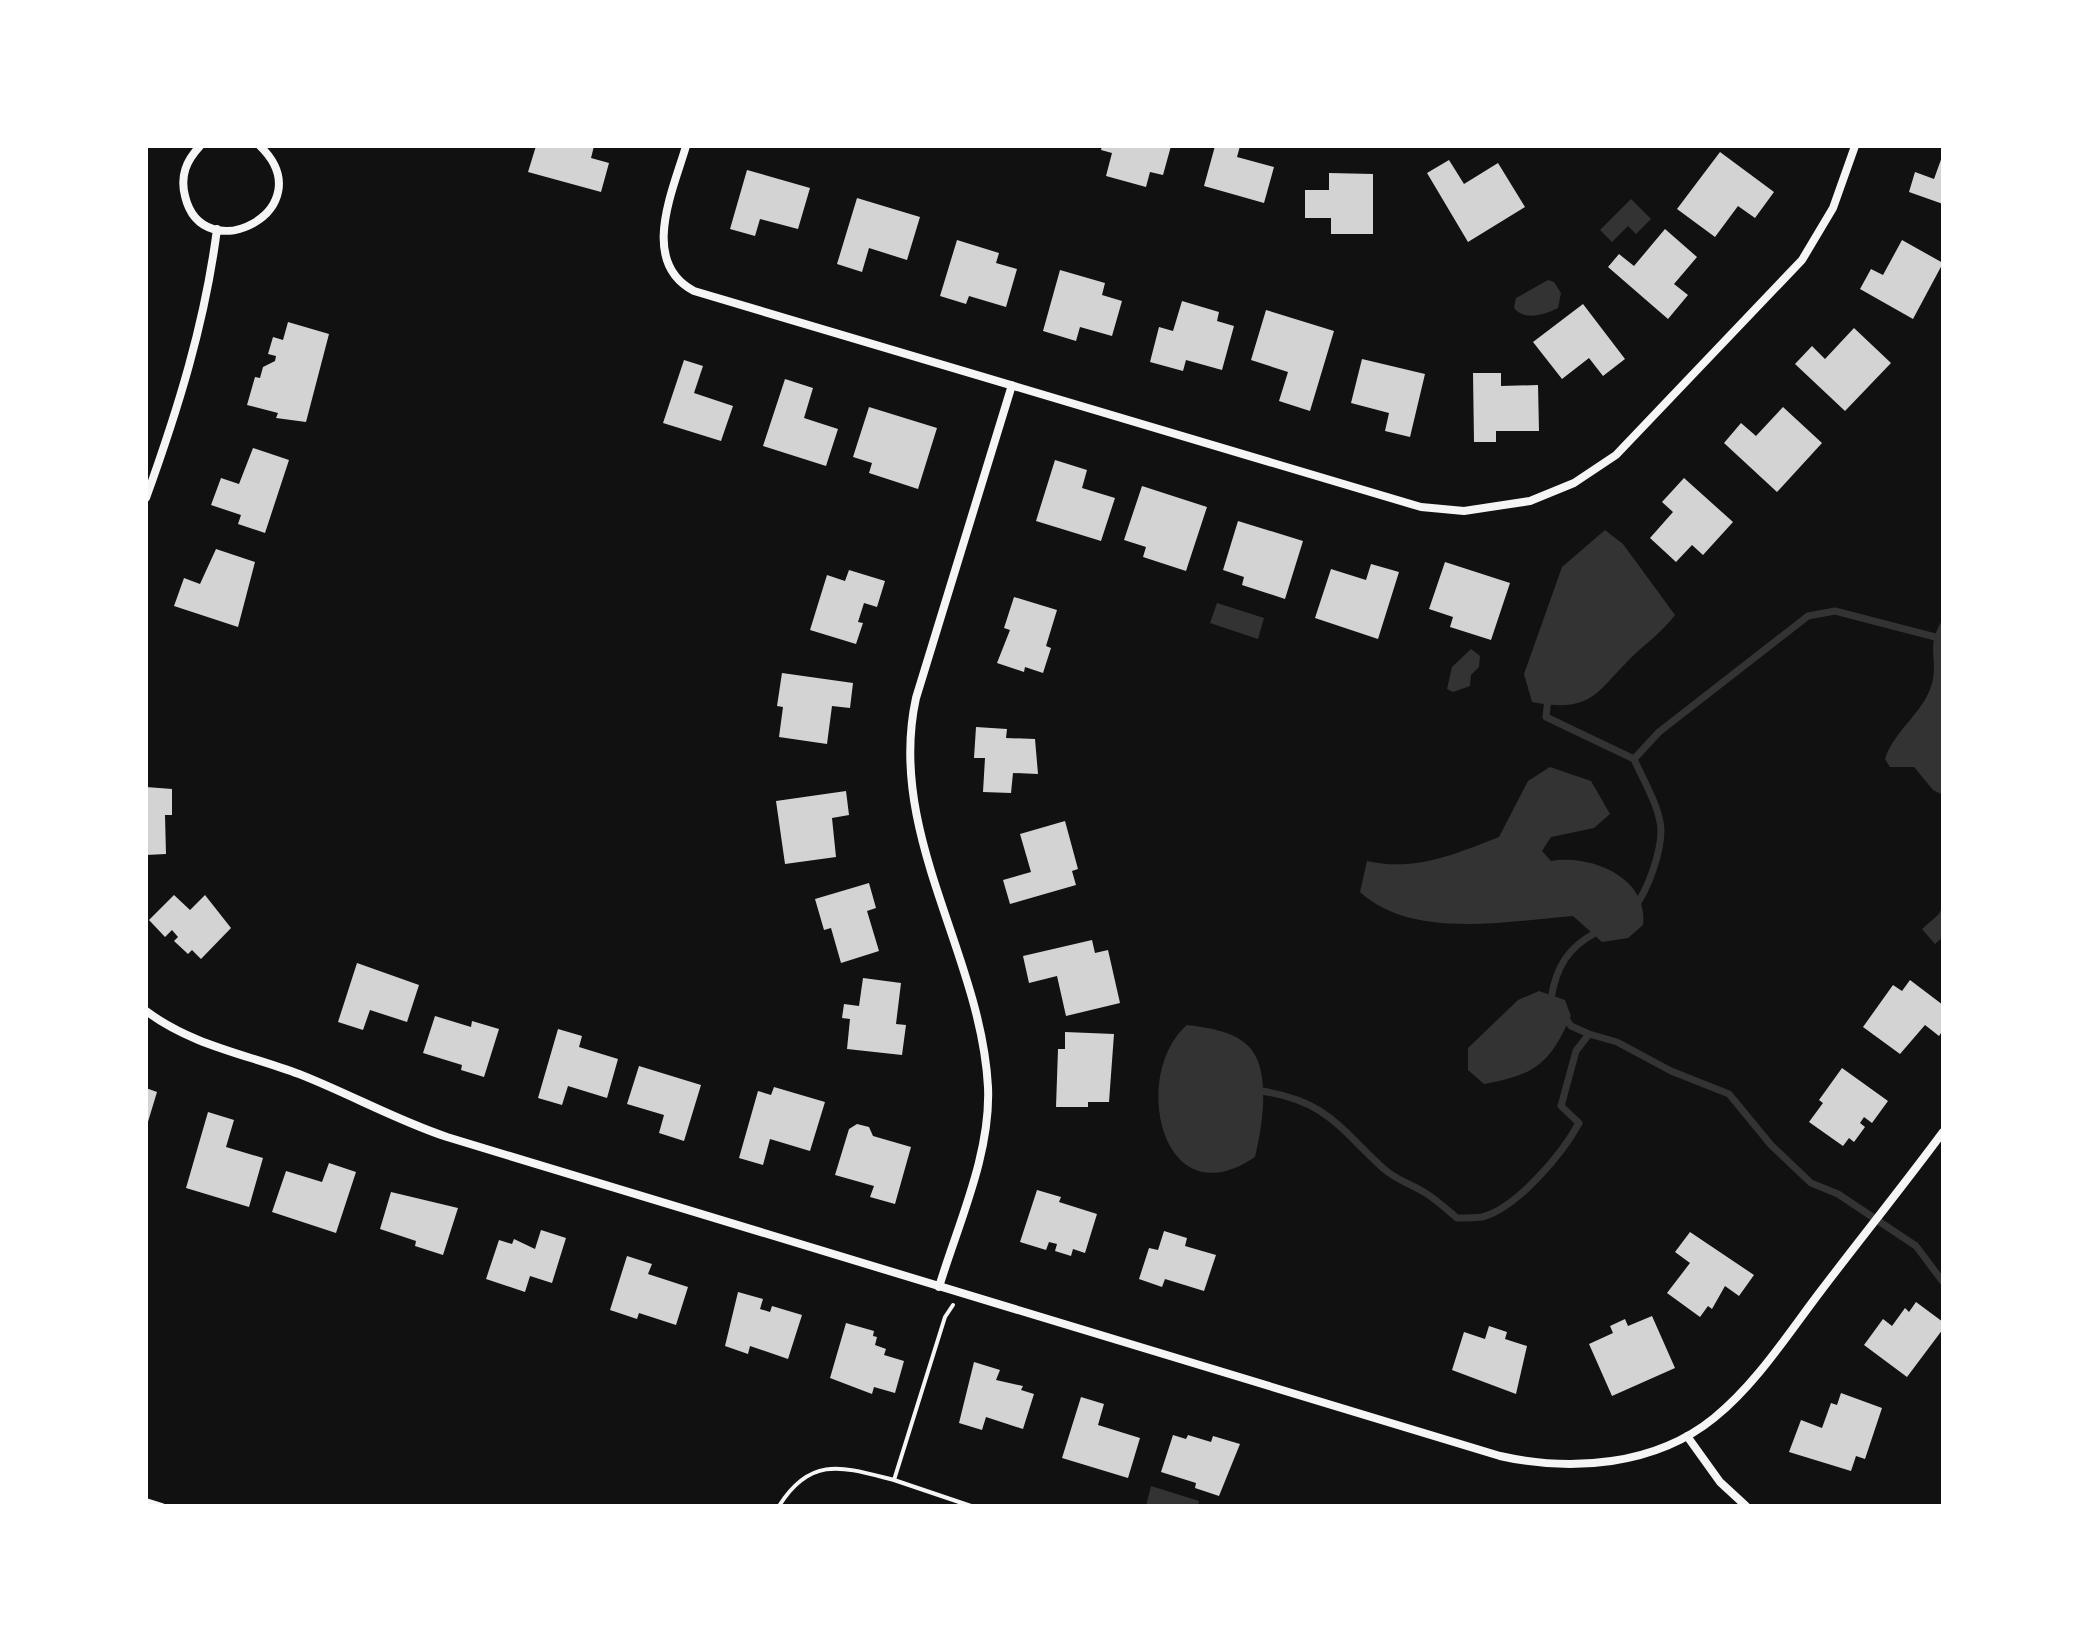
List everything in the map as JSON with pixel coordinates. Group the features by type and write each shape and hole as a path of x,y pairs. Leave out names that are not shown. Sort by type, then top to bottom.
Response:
{"street":[{"path":"200,146 184,169 183,186 195,216 217,229 241,230 256,224 276,198 276,168 260,146"},
{"path":"686,146 664,225 663,247 669,267 694,291 1421,507 1464,511 1530,501 1574,483 1616,455 1802,260 1833,208 1855,146"},
{"path":"146,498 193,361 210,286 217,229"},
{"path":"939,1287 980,1151 986,1125 988,1084 977,1024 919,828 912,792 909,739 916,698 1012,385"},
{"path":"146,1011 190,1038 298,1074 403,1122 939,1287 1534,1463 1565,1466 1603,1463 1642,1453 1687,1436 1715,1417 1743,1389 1943,1132"},
{"path":"1687,1436 1720,1482 1746,1506"}],"lane":[{"path":"146,1501 162,1506"}],"path":[{"path":"894,1480 945,1317 961,1293"},
{"path":"779,1506 798,1479 821,1469 849,1468 971,1506"}],"shaded area":[{"path":"1631,199 1651,219 1636,234 1628,226 1612,242 1600,230"},
{"path":"1548,280 1554,282 1561,293 1558,308 1529,316 1514,308 1516,298"},
{"path":"1605,530 1623,544 1675,615 1592,696 1569,705 1532,702 1524,674 1562,567"},
{"path":"1217,603 1264,618 1258,639 1210,623"},
{"path":"1943,619 1943,795 1933,790 1914,767 1890,767 1885,759 1930,690 1934,670 1933,643"},
{"path":"1471,649 1480,656 1479,667 1471,675 1470,686 1453,692 1447,689 1452,667"},
{"path":"1550,767 1591,781 1610,814 1594,828 1551,837 1542,851 1551,861 1583,861 1614,872 1627,882 1637,894 1643,925 1628,938 1602,942 1573,916 1490,923 1433,922 1406,917 1381,907 1360,892 1367,861 1418,863 1451,855 1499,837 1528,781"},
{"path":"1943,905 1943,937 1935,944 1922,929 1939,914"},
{"path":"1539,991 1565,1000 1571,1016 1556,1045 1529,1071 1484,1084 1468,1070 1468,1048 1518,1000"},
{"path":"1187,1025 1218,1030 1240,1040 1254,1054 1260,1067 1263,1098 1255,1157 1223,1172 1197,1170 1177,1156 1164,1133 1159,1105 1160,1075 1170,1047"},
{"path":"1151,1486 1199,1501 1198,1506 1146,1506"}],"building":[{"path":"536,146 594,146 591,158 609,163 601,192 528,172"},
{"path":"1102,146 1171,146 1163,175 1150,172 1146,187 1106,176 1112,153 1101,150"},
{"path":"1215,146 1240,146 1237,157 1274,167 1264,203 1204,186"},
{"path":"1720,152 1774,192 1755,218 1738,206 1715,237 1677,209"},
{"path":"1943,154 1943,204 1909,192 1915,172 1934,179"},
{"path":"1449,160 1464,184 1498,163 1525,207 1468,242 1427,173"},
{"path":"747,170 810,188 798,229 760,219 755,236 730,229"},
{"path":"1329,173 1373,174 1373,234 1331,234 1331,218 1305,218 1305,190 1329,190"},
{"path":"857,198 920,217 907,260 869,248 862,272 837,264"},
{"path":"1665,229 1697,257 1674,284 1688,295 1668,319 1608,267 1619,254 1634,266"},
{"path":"957,240 999,253 996,263 1017,269 1006,307 969,296 966,304 940,296"},
{"path":"1902,240 1943,263 1913,319 1860,289 1871,269 1883,275"},
{"path":"1060,270 1105,283 1102,295 1122,301 1112,336 1080,327 1076,341 1043,331"},
{"path":"1182,301 1219,312 1217,321 1234,326 1222,370 1186,360 1183,371 1150,362 1159,327 1173,331"},
{"path":"1583,304 1625,359 1603,376 1589,358 1562,379 1533,342"},
{"path":"1266,310 1334,331 1310,411 1279,401 1288,372 1251,360"},
{"path":"288,322 329,334 306,422 276,418 278,413 247,405 255,377 260,378 263,367 275,361 276,356 268,354 273,337 283,340"},
{"path":"1854,328 1891,363 1845,411 1795,364 1812,346 1825,359"},
{"path":"1362,359 1425,374 1410,437 1385,431 1389,413 1351,403"},
{"path":"684,360 703,366 694,393 733,406 721,441 663,423"},
{"path":"1473,373 1501,373 1501,386 1538,385 1539,431 1496,431 1496,442 1474,442"},
{"path":"785,379 813,388 804,418 838,429 826,466 763,446"},
{"path":"869,407 937,428 918,489 869,473 872,463 853,457"},
{"path":"1783,407 1822,443 1777,492 1724,443 1741,423 1756,436"},
{"path":"253,448 289,460 265,533 238,524 241,515 211,505 221,478 239,484"},
{"path":"1055,460 1087,470 1082,488 1115,498 1101,541 1036,521"},
{"path":"1684,478 1733,522 1703,555 1692,545 1676,562 1650,538 1673,512 1662,502"},
{"path":"1142,486 1207,507 1186,571 1143,557 1146,547 1124,540"},
{"path":"1238,521 1303,541 1285,599 1242,585 1244,577 1223,570"},
{"path":"216,549 255,562 238,627 174,606 184,578 200,584"},
{"path":"1445,562 1510,583 1491,640 1450,627 1453,617 1429,609"},
{"path":"1371,564 1399,572 1378,639 1315,618 1331,569 1366,580"},
{"path":"849,570 885,581 877,607 864,603 858,622 863,623 856,644 810,630 827,575 845,581"},
{"path":"1014,597 1057,610 1046,646 1051,648 1043,673 1025,667 1024,672 997,663 1010,630 1004,628"},
{"path":"782,673 853,683 850,708 832,706 827,744 779,737 783,707 777,706"},
{"path":"976,727 1007,729 1006,738 1035,739 1038,774 1013,773 1011,793 983,792 985,758 974,758"},
{"path":"146,787 172,789 172,815 165,815 166,854 146,855"},
{"path":"846,791 849,815 832,818 836,857 785,864 776,801"},
{"path":"1065,821 1078,869 1072,871 1076,885 1010,904 1003,880 1031,872 1020,834"},
{"path":"869,883 876,908 867,911 879,951 841,963 831,928 824,930 815,899"},
{"path":"174,895 190,910 205,895 231,928 201,959 192,950 188,954 174,941 178,937 172,930 165,937 149,920"},
{"path":"1092,940 1095,953 1108,950 1120,1003 1066,1016 1057,976 1029,983 1023,956"},
{"path":"357,963 419,985 407,1022 370,1010 363,1030 338,1022"},
{"path":"863,978 901,983 896,1024 906,1025 902,1055 847,1049 850,1019 842,1018 844,1004 859,1006"},
{"path":"1910,980 1943,1005 1943,1030 1939,1036 1925,1025 1900,1054 1863,1027 1893,985 1902,991"},
{"path":"435,1016 471,1027 472,1021 499,1029 484,1077 461,1070 462,1065 423,1053"},
{"path":"558,1029 582,1036 579,1047 618,1059 607,1098 568,1086 562,1105 538,1098"},
{"path":"1065,1032 1114,1034 1109,1102 1088,1102 1088,1107 1056,1107 1058,1049 1065,1049"},
{"path":"639,1066 701,1085 684,1141 659,1133 664,1115 627,1104"},
{"path":"1842,1068 1888,1101 1872,1123 1864,1117 1860,1123 1865,1127 1854,1142 1849,1138 1843,1146 1809,1122 1823,1103 1819,1100"},
{"path":"774,1087 825,1102 810,1151 770,1139 763,1165 739,1158 758,1091 771,1095"},
{"path":"146,1088 157,1092 147,1125 146,1125"},
{"path":"208,1112 234,1120 226,1147 263,1158 249,1207 186,1188"},
{"path":"857,1124 869,1127 873,1136 911,1147 895,1204 870,1197 874,1186 835,1175 849,1129"},
{"path":"329,1163 356,1172 336,1233 272,1212 286,1171 322,1182"},
{"path":"1037,1190 1061,1197 1059,1202 1097,1214 1085,1253 1073,1249 1071,1256 1055,1251 1057,1244 1049,1242 1046,1250 1020,1242"},
{"path":"391,1192 458,1208 443,1255 415,1246 416,1241 380,1229"},
{"path":"541,1230 566,1238 552,1283 530,1276 525,1292 486,1279 499,1240 512,1244 514,1239 535,1249"},
{"path":"1164,1231 1187,1238 1185,1246 1216,1255 1204,1291 1165,1279 1162,1287 1139,1279 1149,1248 1158,1250"},
{"path":"1690,1232 1754,1275 1739,1296 1725,1286 1712,1309 1708,1306 1700,1317 1667,1293 1690,1263 1675,1252"},
{"path":"627,1256 652,1264 648,1274 688,1287 676,1325 639,1313 637,1319 610,1310"},
{"path":"738,1292 763,1299 760,1309 770,1312 772,1306 802,1315 788,1359 750,1346 748,1354 725,1346"},
{"path":"1916,1302 1943,1322 1943,1329 1907,1377 1864,1345 1883,1319 1892,1326 1905,1308 1909,1312"},
{"path":"1652,1316 1675,1368 1612,1396 1589,1344 1613,1333 1610,1326 1625,1319 1628,1326"},
{"path":"846,1323 874,1331 873,1336 877,1337 875,1345 886,1349 884,1355 904,1361 895,1393 874,1387 872,1394 830,1378"},
{"path":"1489,1326 1507,1332 1505,1339 1527,1346 1516,1394 1452,1370 1464,1332 1485,1339"},
{"path":"974,1362 1000,1370 996,1380 1023,1386 1021,1390 1034,1394 1023,1429 986,1417 982,1430 959,1423"},
{"path":"1841,1393 1882,1408 1865,1459 1856,1456 1851,1471 1789,1452 1801,1420 1822,1428 1831,1403 1837,1405"},
{"path":"1081,1397 1104,1404 1098,1425 1140,1438 1128,1478 1062,1458"},
{"path":"1173,1435 1186,1439 1188,1435 1211,1442 1213,1436 1240,1444 1219,1496 1195,1488 1196,1483 1161,1472"}],"waterway":[{"path":"1634,759 1659,732 1808,616 1835,611 1943,639"},
{"path":"1548,698 1546,717 1634,759 1654,803 1661,830 1659,849 1649,881 1634,908"},
{"path":"1555,1003 1551,999 1553,988 1565,959 1578,944 1597,932"},
{"path":"1564,1016 1571,1026 1617,1042 1671,1071 1729,1094 1771,1145 1811,1183 1838,1194 1916,1246 1943,1282"},
{"path":"1261,1091 1317,1109 1343,1129 1388,1173 1427,1194 1457,1218 1482,1217 1495,1212 1523,1192 1562,1149 1579,1123 1561,1106 1576,1051 1589,1034"}]}
